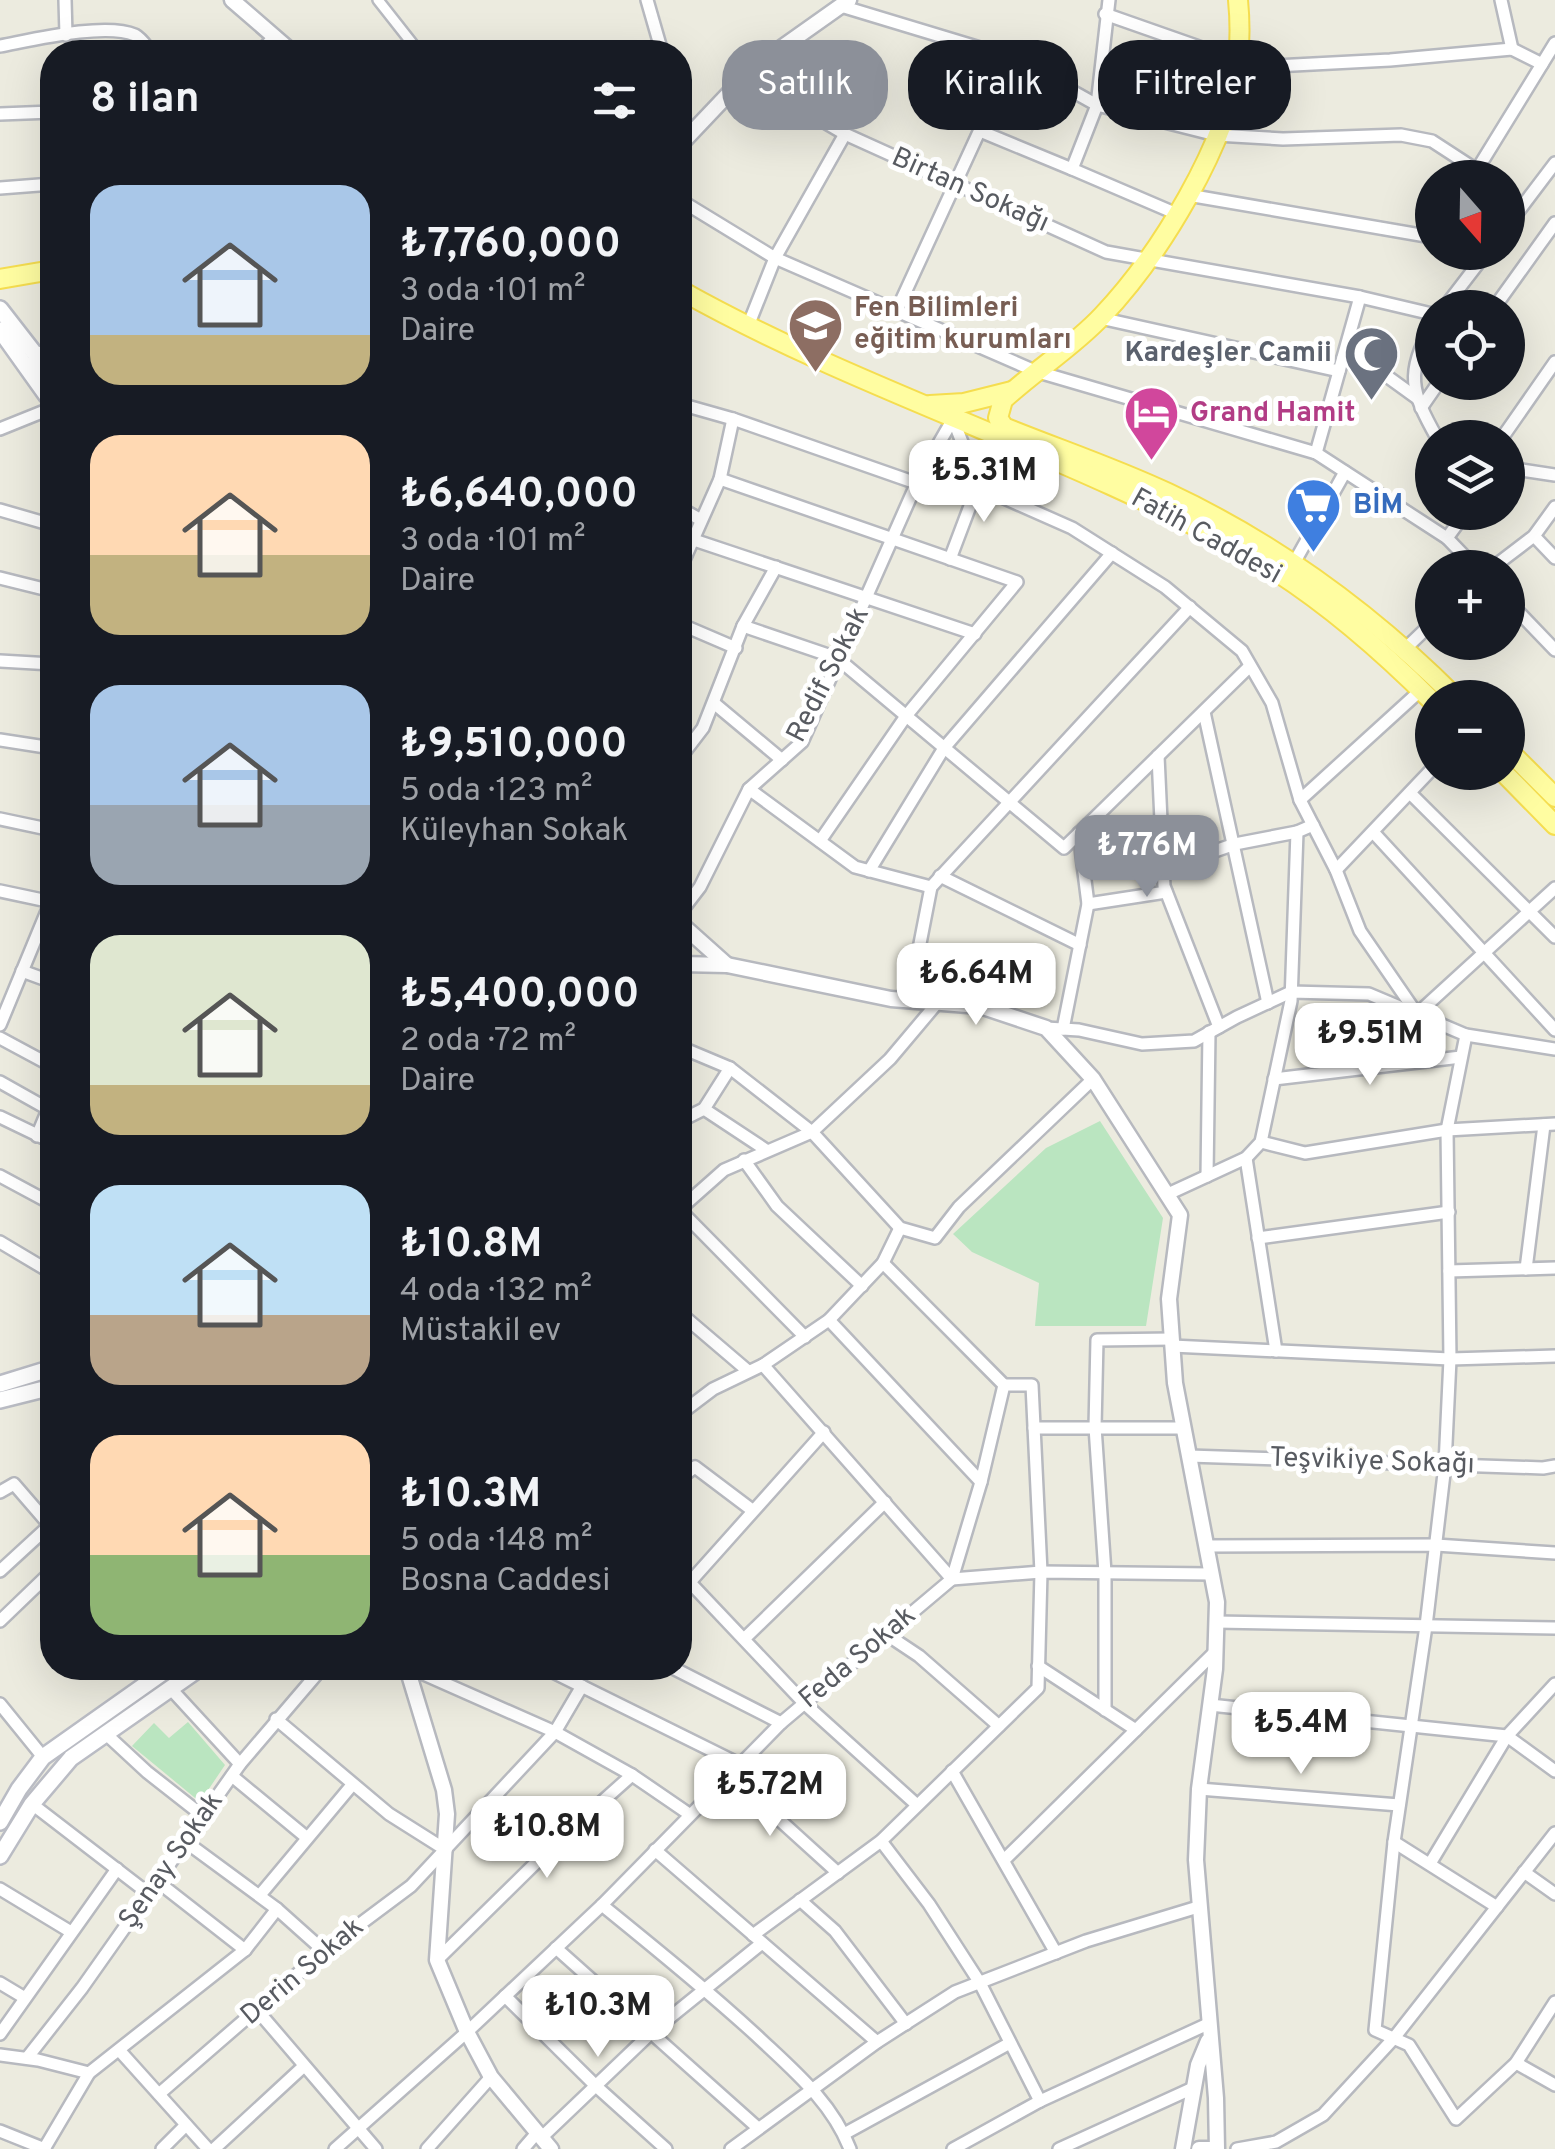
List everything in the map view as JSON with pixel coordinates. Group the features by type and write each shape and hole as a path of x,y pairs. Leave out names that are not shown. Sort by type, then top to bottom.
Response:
{"main road":[{"path":"1238,0 1238,40"},
{"path":"1004,427 998,411 1003,400 1100,318 1146,262 1178,214 1218,130"},
{"path":"4,282 40,273"},
{"name":"Fatih Caddesi","path":"692,296 952,419 1155,505 1259,561 1342,621 1415,685"},
{"path":"0,309 35,354 40,368"},
{"path":"0,330 6,348 40,388"},
{"path":"920,404 964,403 1012,391"},
{"path":"952,419 976,417 1167,492 1266,545 1355,605 1438,680"},
{"path":"1525,767 1555,797"},
{"path":"1522,790 1555,824"},
{"path":"0,1384 40,1372"},
{"path":"0,1400 40,1390"},
{"path":"0,1822 43,1758 152,1680"},
{"path":"0,1856 32,1804 64,1766 183,1680"}],"street":[{"path":"66,0 66,35"},
{"path":"232,0 279,40"},
{"path":"378,0 410,40"},
{"path":"647,0 659,40"},
{"path":"1501,0 1512,48"},
{"path":"792,40 845,3 959,40"},
{"path":"1072,169 1097,104 1107,7 1186,40"},
{"path":"0,46 49,34 122,32 142,40"},
{"path":"271,40 275,36"},
{"path":"1482,160 1555,43"},
{"path":"1291,65 1512,48 1542,64"},
{"path":"1078,93 1097,104 1216,135 1282,139 1401,135 1432,140 1457,160"},
{"path":"692,131 722,99"},
{"path":"0,114 40,112"},
{"name":"Birtan Sokağı","path":"838,130 1106,252 1415,310"},
{"path":"896,310 980,131 1178,214"},
{"path":"748,326 775,258 845,134"},
{"path":"1525,204 1553,169"},
{"path":"0,188 40,185"},
{"path":"1188,195 1415,233"},
{"path":"692,207 775,258 1035,371 1316,453 1447,538 1459,550"},
{"path":"1507,290 1555,223"},
{"path":"1316,453 1360,297"},
{"path":"1100,318 1341,364 1370,364 1419,404"},
{"path":"35,354 40,353"},
{"path":"1515,420 1555,362"},
{"path":"1415,363 1415,388"},
{"path":"1418,400 1427,420"},
{"path":"1419,404 1423,400"},
{"path":"692,407 916,483"},
{"path":"0,429 40,408"},
{"path":"692,537 720,478 732,419"},
{"path":"952,419 970,464 995,494 1072,528 1112,553 1165,587 1242,651 1272,703 1300,800 1336,870 1360,931 1417,1014"},
{"name":"Redif Sokak","path":"692,897 722,848 749,789 802,742 916,483 952,419"},
{"path":"1525,469 1554,472"},
{"path":"1294,563 1345,472"},
{"path":"950,559 982,477"},
{"path":"720,478 1018,582 906,716 820,841"},
{"path":"1516,550 1534,536 1555,507"},
{"path":"0,510 40,522"},
{"path":"692,515 700,520"},
{"path":"1447,538 1453,530"},
{"path":"1534,536 1555,558"},
{"path":"692,539 975,634"},
{"path":"868,871 944,748 1112,553"},
{"path":"692,742 703,728 744,626 776,568"},
{"path":"0,578 40,587"},
{"path":"909,1000 930,887 1190,608"},
{"path":"1525,619 1555,650"},
{"path":"744,626 837,658 1064,848 1250,666"},
{"path":"692,629 736,648"},
{"path":"1406,648 1415,639"},
{"path":"0,661 40,663"},
{"path":"714,704 782,760"},
{"path":"1300,800 1415,706"},
{"path":"1204,712 1268,1003"},
{"path":"0,740 40,746"},
{"path":"1158,756 1166,892 1214,1030 1207,1176"},
{"path":"1336,870 1415,788"},
{"path":"749,789 854,867 930,887"},
{"path":"1410,793 1555,937"},
{"path":"0,819 40,827"},
{"path":"1163,869 1232,845 1297,832 1312,825"},
{"path":"1168,1194 1246,1158 1261,1142 1291,992 1297,832"},
{"path":"1373,832 1555,1030"},
{"path":"1063,1029 1088,904 1080,833"},
{"path":"940,876 1080,945"},
{"path":"1417,1014 1555,888"},
{"path":"0,891 40,898"},
{"path":"1088,904 1166,892"},
{"path":"0,1024 40,928"},
{"path":"692,933 727,965"},
{"path":"692,964 727,965 909,1000 980,1006 1046,1028 1079,1030 1142,1044 1194,1041 1291,992 1368,994 1466,1035 1555,1049"},
{"path":"22,971 40,978"},
{"path":"0,988 14,991"},
{"path":"692,1199 724,1170 812,1132 890,1060 938,1002"},
{"path":"1046,1028 1093,1079 1180,1215 1169,1299 1174,1382 1212,1574 1216,1622 1199,1789 1198,1906 1210,2030 1213,2149 1199,2149"},
{"path":"1466,1035 1448,1130 1450,1359 1445,1465 1394,1842 1376,2030 1409,2045 1456,2118 1516,2063 1555,2002"},
{"path":"0,1038 40,1060"},
{"path":"692,1052 730,1068 812,1132 900,1228 935,1238 959,1207 1093,1079"},
{"path":"1274,1079 1462,1057"},
{"path":"692,1114 704,1109 730,1068"},
{"path":"0,1082 40,1100"},
{"path":"704,1109 766,1150"},
{"path":"0,1117 40,1137"},
{"path":"1261,1142 1304,1152 1448,1130 1550,1124 1526,1269"},
{"path":"37,1136 40,1129"},
{"path":"1246,1158 1276,1351"},
{"path":"744,1160 776,1206 862,1286"},
{"path":"0,1176 40,1198"},
{"path":"1258,1238 1448,1212"},
{"path":"692,1222 805,1337"},
{"path":"692,1405 713,1389 763,1366 829,1320 883,1263 900,1228"},
{"path":"0,1242 40,1266"},
{"path":"523,2149 543,2140 652,2032 706,1989 800,1900 881,1840 1038,1688 1041,1572 1032,1384 1004,1386 883,1263"},
{"path":"1449,1271 1555,1268"},
{"path":"829,1320 981,1482"},
{"path":"692,1323 748,1370"},
{"path":"1105,1710 1104,1573 1095,1427 1098,1340 1450,1359 1555,1356"},
{"path":"763,1366 952,1579"},
{"path":"952,1579 1004,1386"},
{"path":"1034,1428 1183,1428"},
{"path":"692,1570 824,1432"},
{"name":"Teşvikiye Sokağı","path":"1189,1456 1555,1466"},
{"path":"692,1469 695,1467 752,1510"},
{"path":"0,1492 14,1484 40,1514"},
{"path":"744,1639 885,1502"},
{"path":"0,1571 40,1536"},
{"path":"1206,1546 1436,1545 1555,1553"},
{"path":"952,1579 1041,1572 1212,1574"},
{"name":"Feda Sokak","path":"335,2149 602,1905 781,1723 952,1579"},
{"path":"0,1621 40,1583"},
{"path":"692,1584 804,1704 918,1805"},
{"path":"1216,1622 1555,1628"},
{"path":"886,1634 919,1656 999,1726"},
{"path":"1004,1860 1215,1652"},
{"path":"1038,1666 1136,1730"},
{"path":"692,1678 781,1723"},
{"name":"Şenay Sokak","path":"28,2058 236,1770 311,1680"},
{"path":"412,1680 444,1790 446,1850 437,1931 438,1960 466,2032 491,2077 543,2140"},
{"path":"437,1680 556,1732 632,1775 689,1814"},
{"path":"570,1680 740,1764"},
{"path":"1430,1862 1507,1736 1555,1684"},
{"name":"Derin Sokak","path":"159,2094 324,1950 398,1896 446,1850 556,1732 582,1686"},
{"path":"171,1689 236,1770 306,1838"},
{"path":"0,1704 43,1758"},
{"path":"1210,1705 1507,1736 1555,1770"},
{"path":"276,1719 352,1785 420,1836 446,1850"},
{"path":"106,1734 203,1816"},
{"path":"952,1771 1056,1953"},
{"path":"730,1774 838,1872"},
{"path":"438,1960 559,1840 632,1775"},
{"path":"260,1896 352,1785"},
{"path":"1199,1789 1399,1805"},
{"path":"32,1804 150,1894"},
{"path":"1237,2149 1276,2142 1323,2114 1394,2038 1555,1833"},
{"path":"881,1840 929,1904 980,1983 1040,2101"},
{"path":"186,1842 278,1909 324,1950"},
{"path":"1394,1842 1497,1907"},
{"path":"655,1850 877,2042"},
{"path":"0,2034 117,1868"},
{"path":"1524,1872 1555,1894"},
{"path":"158,1882 245,1950"},
{"path":"0,1889 71,1932"},
{"path":"800,1900 835,1931 906,2024"},
{"path":"602,1905 706,1989 814,2089 850,2149"},
{"path":"732,2149 877,2042 956,1992 1056,1953 1198,1906"},
{"path":"0,2131 45,2149 89,2073 245,1950 278,1909"},
{"path":"556,1948 758,2128"},
{"path":"0,1983 25,1998"},
{"path":"505,1996 597,2088 666,2149"},
{"path":"257,2010 376,2149"},
{"path":"1183,2149 1193,2088 1210,2030"},
{"path":"952,2149 1040,2101 1210,2030"},
{"path":"844,2134 1010,2043"},
{"path":"118,2050 211,2149 304,2066"},
{"path":"0,2055 89,2073"},
{"path":"1516,2063 1555,2085"},
{"path":"427,2149 491,2077"},
{"path":"1059,2149 1193,2088"},
{"path":"162,2149 186,2126"}],"green space":[{"path":"1100,1121 1163,1218 1146,1326 1035,1326 1039,1283 972,1252 953,1234 1046,1148"},
{"path":"188,1722 225,1765 200,1802 132,1746 154,1723 169,1738"}],"place":[{"name":"Fen Bilimleri eğitim kurumları","path":"815,374"},
{"name":"Kardeşler Camii","path":"1371,403"},
{"name":"Grand Hamit","path":"1151,463"},
{"name":"BİM","path":"1314,555"}]}
